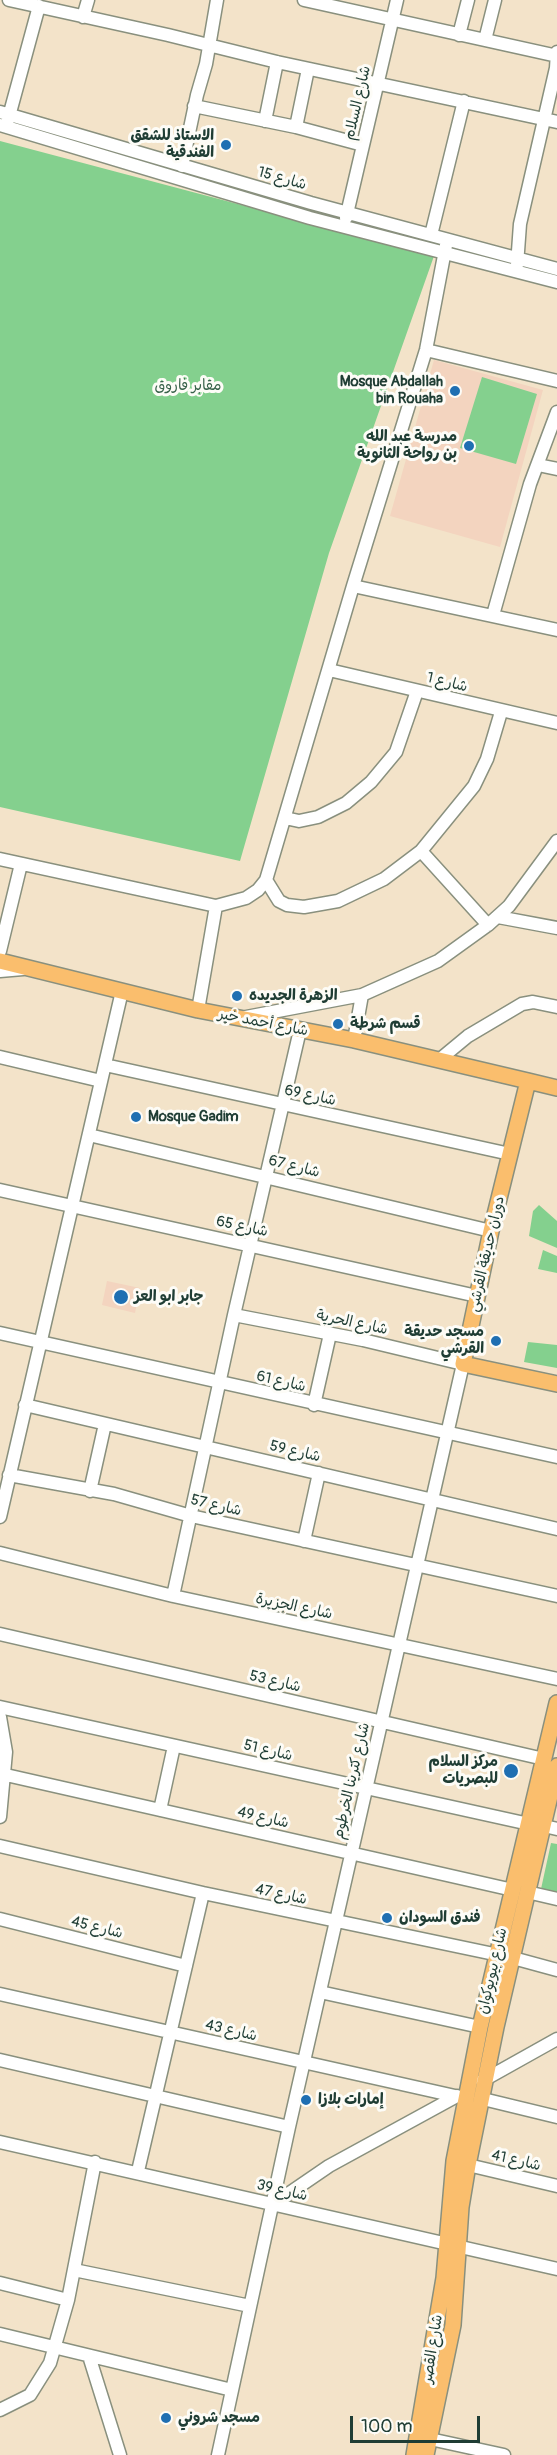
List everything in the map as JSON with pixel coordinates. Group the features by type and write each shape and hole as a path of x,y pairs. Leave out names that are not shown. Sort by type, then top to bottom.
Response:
{"main road":[{"name":"شارع أحمد خير","path":"0,962 198,1010 354,1040 528,1081"},
{"path":"528,1081 557,1088"},
{"name":"دوران حديقة القرشي","path":"463,1364 491,1231 528,1081"},
{"path":"463,1364 557,1384"},
{"name":"شارع بيويوكوان","path":"452,2244 483,2099 506,1956 520,1891 543,1826 557,1703"},
{"name":"شارع بيويوكوان","path":"452,2244 452,2178 462,2093 480,2027 506,1956"},
{"name":"شارع القصر","path":"426,2455 453,2325 452,2244"},
{"name":"شارع القصر","path":"414,2455 452,2244"}],"street":[{"path":"9,0 208,44 308,69 551,121"},
{"path":"83,17 88,0"},
{"path":"182,166 194,106 206,64 217,0"},
{"name":"شارع السلام","path":"345,228 397,0"},
{"path":"459,34 468,0"},
{"path":"485,40 495,0"},
{"path":"312,1 557,54 551,121 520,224 516,259 517,272"},
{"path":"4,119 39,6"},
{"path":"265,121 277,62"},
{"path":"296,127 308,69"},
{"path":"431,235 464,101"},
{"path":"194,106 296,127 363,145"},
{"name":"شارع 15","path":"4,119 557,269"},
{"name":"شارع 15","path":"4,119 345,228 557,282"},
{"path":"0,859 216,906 246,898 258,890 266,880 352,586 426,350 447,240"},
{"path":"418,247 434,257 442,273"},
{"path":"426,350 557,381"},
{"path":"493,615 538,465 557,412"},
{"path":"538,465 557,469"},
{"path":"352,586 557,630"},
{"name":"شارع 1","path":"329,670 501,712 557,723"},
{"path":"285,818 299,821 324,814 346,803 371,782 396,752 417,691"},
{"path":"266,880 279,901 286,905 322,905 353,895 384,879 421,851 474,786 486,759 501,712"},
{"path":"239,1018 362,995 438,961 493,921 554,854 557,841"},
{"path":"421,851 493,921 557,928"},
{"path":"0,951 21,864"},
{"path":"198,1010 216,906"},
{"path":"0,971 30,968"},
{"path":"0,1517 6,1468 42,1342 122,991"},
{"path":"354,1040 362,995"},
{"path":"439,1060 468,1036 522,1004 533,1002 557,1007"},
{"path":"173,1596 234,1315 300,1030"},
{"path":"0,1057 101,1081"},
{"name":"شارع 69","path":"105,1065 510,1154"},
{"name":"شارع 67","path":"89,1135 491,1231"},
{"name":"شارع 65","path":"0,1190 477,1296"},
{"name":"شارع الحرية","path":"234,1315 463,1364"},
{"name":"شارع 61","path":"0,1333 314,1405 557,1457"},
{"path":"314,1405 330,1334"},
{"name":"شارع كترينا الخرطوم","path":"219,2455 289,2127 463,1364"},
{"name":"شارع 59","path":"25,1405 557,1529"},
{"path":"90,1491 105,1424"},
{"name":"شارع 57","path":"6,1468 90,1491 114,1494 191,1516 557,1596"},
{"path":"304,1541 319,1473"},
{"name":"شارع الجزيرة","path":"0,1553 173,1596 557,1679"},
{"name":"شارع الجزيرة","path":"0,1559 25,1561"},
{"name":"شارع 53","path":"0,1634 550,1762"},
{"name":"شارع 51","path":"0,1707 543,1826"},
{"path":"0,1717 6,1775 0,1817"},
{"path":"160,1810 174,1746"},
{"name":"شارع 49","path":"6,1775 557,1899"},
{"name":"شارع 47","path":"0,1846 336,1922 506,1956 557,1970"},
{"path":"138,2171 203,1893"},
{"name":"شارع 45","path":"0,1919 186,1966"},
{"path":"320,1992 480,2027"},
{"name":"شارع 43","path":"0,1994 304,2062 462,2093"},
{"path":"272,2205 329,2166 557,2039"},
{"path":"0,2060 289,2127"},
{"path":"483,2099 557,2117"},
{"name":"شارع 39","path":"0,2142 138,2171 272,2205 557,2269"},
{"path":"0,2410 30,2395 47,2369 68,2300 94,2162"},
{"name":"شارع 41","path":"468,2165 557,2186"},
{"path":"74,2270 250,2306"},
{"path":"0,2283 68,2300"},
{"path":"0,2334 232,2390"},
{"path":"89,2356 120,2455"},
{"path":"430,2439 504,2455"}],"shaded area":[{"name":"مدرسة عبد الله بن رواحة الثانوية","path":"434,360 543,390 500,547 390,516"},
{"name":"جابر ابو العز","path":"107,1281 140,1288 135,1313 102,1305"}],"green space":[{"name":"مقابر فاروق","path":"0,141 434,256 329,553 240,861 0,807"},
{"path":"482,377 537,394 516,464 460,448"},
{"path":"539,1205 557,1221 557,1248 529,1236 533,1211"},
{"path":"543,1250 557,1256 557,1273 538,1269"},
{"path":"528,1342 557,1345 557,1368 524,1362"},
{"path":"551,1843 557,1844 557,1892 541,1889"}],"place":[{"name":"الاستاذ للشقق الفندقية","path":"226,145"},
{"name":"Mosque Abdallah bin Rouaha","path":"455,391"},
{"name":"مدرسة عبد الله بن رواحة الثانوية","path":"469,446"},
{"name":"الزهرة الجديده","path":"237,996"},
{"name":"قسم شرطة","path":"338,1024"},
{"name":"Mosque Gadim","path":"136,1117"},
{"name":"جابر ابو العز","path":"121,1297"},
{"name":"مسجد حديقة القرشي","path":"496,1341"},
{"name":"مركز السلام للبصريات","path":"511,1771"},
{"name":"فندق السودان","path":"387,1918"},
{"name":"إمارات بلازا","path":"306,2100"},
{"name":"مسجد شروني","path":"166,2418"}]}
